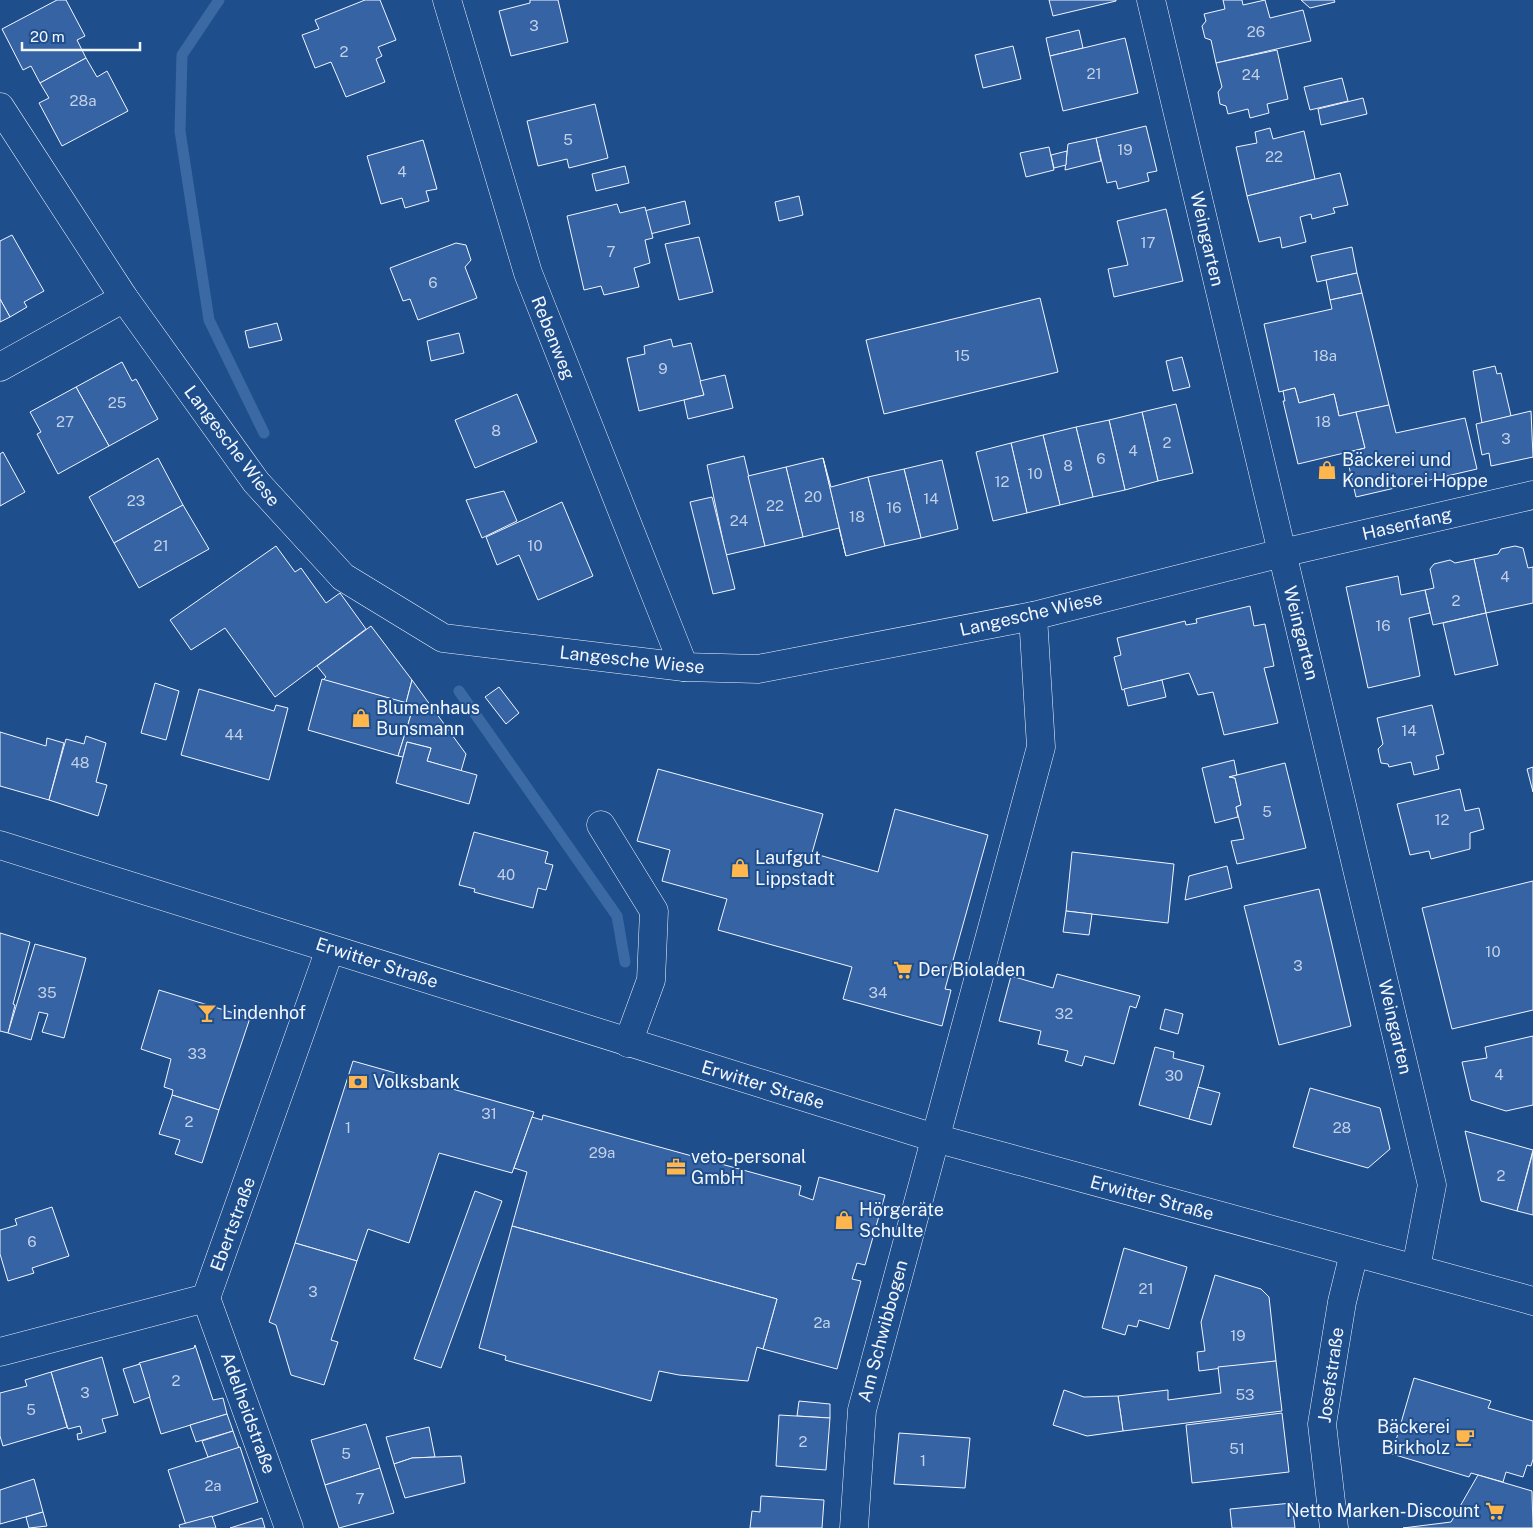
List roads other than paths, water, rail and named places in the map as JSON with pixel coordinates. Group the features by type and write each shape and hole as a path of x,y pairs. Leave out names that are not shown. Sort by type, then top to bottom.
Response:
{"street":[{"name":"Rebenweg","path":"447,0 528,273 684,667"},
{"name":"Weingarten","path":"1151,0 1432,1185 1416,1268"},
{"name":"Langesche Wiese","path":"0,107 124,298 256,482 343,578 443,638 684,667 758,670 1033,616 1282,553"},
{"path":"0,367 124,298"},
{"name":"Hasenfang","path":"1282,553 1533,496"},
{"name":"Am Schwibbogen","path":"854,1528 862,1410 1041,747 1033,616"},
{"path":"601,825 654,911 651,980 628,1043"},
{"name":"Erwitter Straße","path":"0,845 935,1138 1533,1301"},
{"name":"Ebertstraße","path":"206,1298 330,949"},
{"name":"Josefstraße","path":"1334,1528 1322,1424 1342,1302 1354,1253"},
{"path":"0,1352 206,1298"},
{"name":"Adelheidstraße","path":"206,1298 289,1528"}],"waterway":[{"path":"219,0 182,55 180,131 209,320 264,433"},
{"path":"459,691 617,916 625,962"}],"place":[{"name":"Bäckerei und Konditorei Hoppe","path":"1327,470"},
{"name":"Blumenhaus Bunsmann","path":"361,718"},
{"name":"Laufgut Lippstadt","path":"740,868"},
{"name":"Der Bioladen","path":"903,970"},
{"name":"Lindenhof","path":"207,1013"},
{"name":"Volksbank","path":"358,1082"},
{"name":"veto-personal GmbH","path":"676,1167"},
{"name":"Hörgeräte Schulte","path":"844,1220"},
{"name":"Bäckerei Birkholz","path":"1465,1437"},
{"name":"Netto Marken-Discount","path":"1495,1511"}]}
